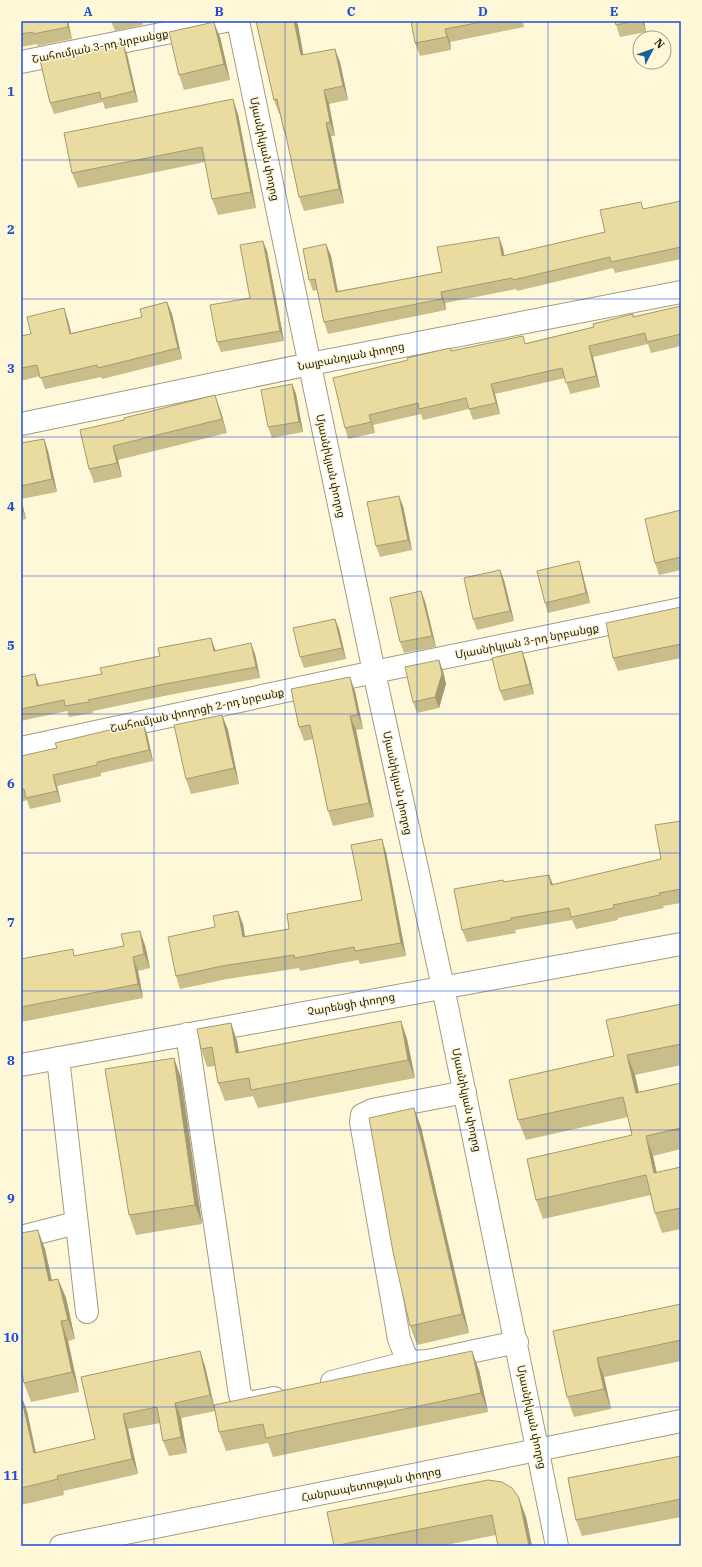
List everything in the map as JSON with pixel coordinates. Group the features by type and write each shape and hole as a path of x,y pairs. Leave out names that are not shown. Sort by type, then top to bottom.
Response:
{"street":[{"name":"Շահումյան 3-րդ նրբանցք","path":"21,62 226,21"},
{"name":"Մյասնիկյան փողոց","path":"238,21 374,672 465,1092 539,1450 557,1546"},
{"name":"Նալբանդյան փողոց","path":"21,424 310,364 681,292"},
{"name":"Մյասնիկյան 3-րդ նրբանցք","path":"374,672 681,609"},
{"name":"Շահումյան փողոցի 2-րդ նրբանք","path":"21,748 374,672"},
{"name":"Չարենցի փողոց","path":"21,1065 681,944"},
{"path":"187,1034 240,1395 249,1402 290,1394"},
{"path":"58,1058 87,1312"},
{"path":"408,1362 399,1339 361,1122 362,1115 372,1110 465,1092"},
{"path":"21,1237 76,1223"},
{"path":"312,1388 408,1362 428,1361 517,1342"},
{"name":"Հանրապետության փողոց","path":"61,1546 681,1421"}],"building":[{"path":"21,21 67,21 68,27 33,34 33,32 21,34"},
{"path":"256,21 294,21 301,55 335,49 343,86 324,90 330,122 326,123 339,189 299,197 285,131 277,99 274,100"},
{"path":"411,21 487,21 445,29 447,37 415,43"},
{"path":"615,21 635,21 616,25"},
{"path":"214,22 224,64 179,75 169,32"},
{"path":"123,43 134,91 101,99 100,92 50,103 40,60"},
{"path":"233,99 251,192 212,199 202,147 72,173 64,133"},
{"path":"681,201 681,247 611,262 610,257 513,280 512,278 441,292 442,299 324,322 315,279 309,280 303,249 326,244 336,292 442,272 437,247 499,237 502,256 605,232 600,210 641,202 643,209"},
{"path":"263,241 280,331 217,342 210,305 250,298 240,245"},
{"path":"167,302 178,348 98,368 97,365 40,378 37,365 21,368 21,336 31,334 27,317 64,308 70,334 142,317 140,309"},
{"path":"681,306 681,334 647,342 645,333 589,346 596,376 566,383 562,368 491,384 496,403 469,409 466,398 419,409 418,403 369,415 371,422 345,428 333,378 450,348 451,351 523,336 525,344 594,327 593,324 633,314 633,317"},
{"path":"292,384 299,422 268,427 261,390"},
{"path":"215,395 222,419 113,446 117,463 89,469 80,430 124,420 124,418"},
{"path":"44,439 52,479 21,486 21,443"},
{"path":"399,496 408,540 376,546 367,502"},
{"path":"681,510 681,557 655,563 645,519"},
{"path":"579,561 586,593 545,603 537,571"},
{"path":"500,570 510,611 473,619 464,578"},
{"path":"421,591 432,636 400,642 390,598"},
{"path":"681,607 681,644 613,658 606,623"},
{"path":"335,619 342,648 300,657 293,628"},
{"path":"211,638 214,651 251,643 256,667 88,700 89,702 65,706 64,700 21,709 21,677 35,674 37,686 102,674 100,668 160,656 158,648"},
{"path":"522,651 530,684 500,691 492,658"},
{"path":"439,660 442,674 435,697 413,702 405,667"},
{"path":"350,677 358,715 350,716 369,803 328,811 310,725 299,727 291,689"},
{"path":"222,715 234,768 186,779 174,725"},
{"path":"143,722 149,750 97,762 97,765 53,775 57,791 26,798 24,789 21,790 21,756 57,748 55,743"},
{"path":"681,821 681,889 613,905 614,908 571,917 569,908 511,918 511,920 462,930 454,889 503,880 504,882 549,875 551,885 661,859 655,825"},
{"path":"382,839 401,943 355,951 354,947 295,958 294,955 222,966 176,976 168,937 215,927 213,916 238,911 243,937 289,929 287,914 362,900 351,845"},
{"path":"140,931 144,954 133,957 138,984 21,1007 21,959 73,949 74,956 124,946 121,934"},
{"path":"681,1004 681,1044 627,1055 636,1093 681,1083 681,1128 646,1136 654,1173 681,1167 681,1208 655,1213 646,1175 536,1200 527,1159 632,1135 623,1097 518,1120 509,1080 614,1056 606,1020"},
{"path":"401,1021 408,1060 251,1090 249,1078 218,1083 212,1047 201,1049 197,1029 231,1023 236,1053"},
{"path":"174,1058 195,1205 129,1215 105,1069"},
{"path":"414,1108 462,1314 410,1326 393,1252 369,1118"},
{"path":"38,1230 49,1281 58,1279 68,1320 61,1321 72,1372 24,1383 21,1368 21,1233"},
{"path":"681,1304 681,1340 597,1358 604,1389 567,1397 553,1331"},
{"path":"200,1351 210,1395 175,1403 181,1437 163,1441 157,1407 123,1414 132,1459 57,1476 58,1479 21,1488 21,1396 34,1453 95,1439 81,1377"},
{"path":"472,1351 481,1393 266,1438 263,1424 219,1432 214,1405"},
{"path":"681,1456 681,1499 576,1520 568,1478"},
{"path":"488,1480 502,1482 512,1488 519,1498 529,1546 498,1546 492,1515 334,1546 327,1512"}]}
